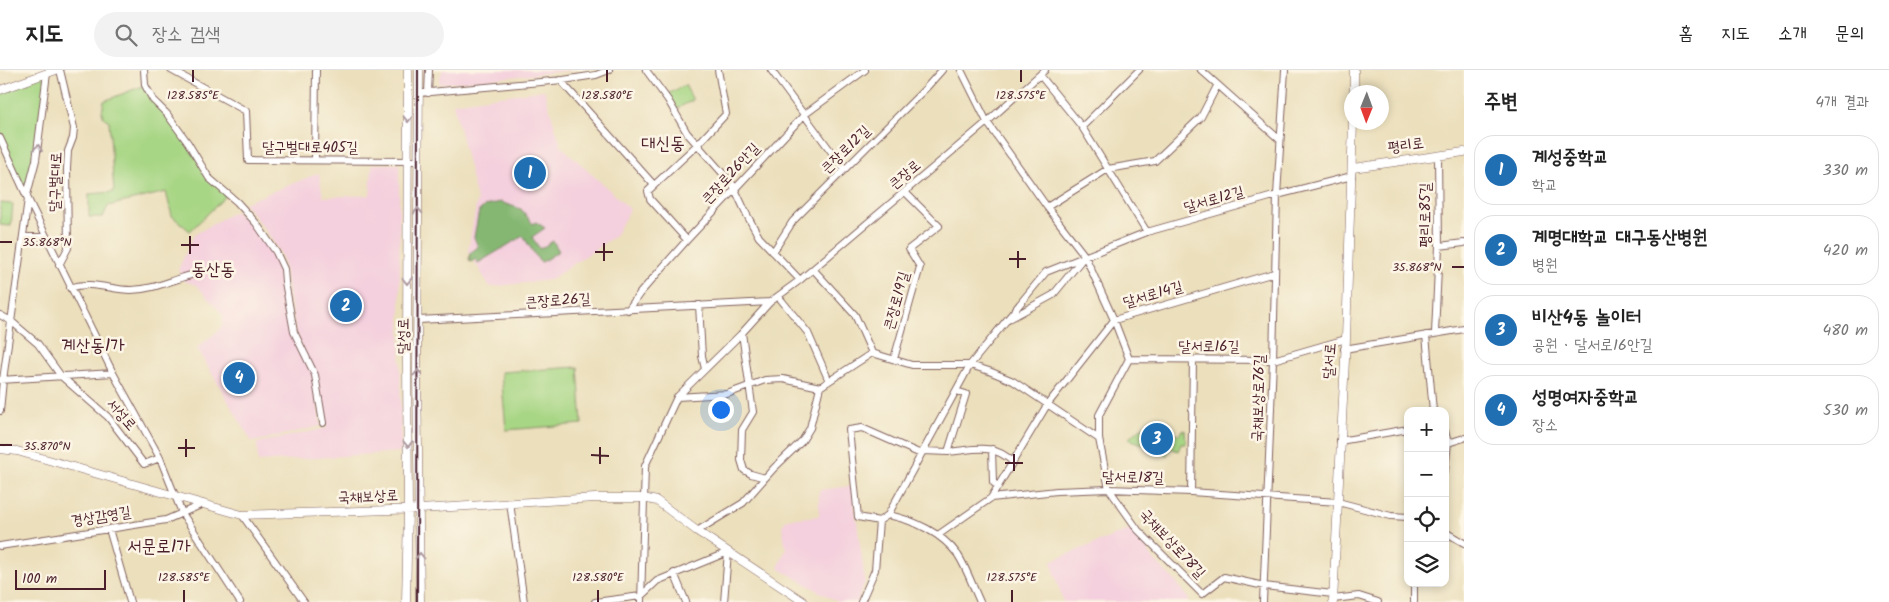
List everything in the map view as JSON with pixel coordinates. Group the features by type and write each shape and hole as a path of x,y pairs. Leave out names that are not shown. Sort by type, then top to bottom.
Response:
{"main road":[{"path":"0,90 56,70"},
{"path":"406,602 408,510 408,70"},
{"name":"달성로","path":"419,70 417,374 420,602"},
{"path":"1354,70 1354,85"},
{"name":"달서로","path":"1333,598 1346,339 1353,130"},
{"name":"평리로","path":"1352,172 1464,152"},
{"name":"국채보상로","path":"0,450 17,451 242,514 408,510 595,498 643,498 657,501 697,531 804,602"}],"street":[{"name":"달구벌대로","path":"59,265 68,248 67,169 68,151 73,138 74,128 60,70"},
{"path":"144,70 145,85 153,100 167,114 188,143 209,178 244,209 256,223 280,260 284,269 294,332 315,375 323,423"},
{"name":"달구벌대로405길","path":"171,70 246,111 248,160 418,161"},
{"path":"315,160 316,70"},
{"path":"428,92 429,70"},
{"path":"419,93 560,80 596,75 609,70"},
{"path":"646,70 668,100 687,133 734,188 759,237 800,280"},
{"path":"687,240 650,198 648,191 698,144 726,114 718,70"},
{"path":"771,70 844,168"},
{"name":"큰장로26안길","path":"628,310 640,292 734,188 804,116 866,70"},
{"name":"큰장로12길","path":"773,252 793,221 942,70"},
{"path":"961,70 987,122 1047,207 1085,256 1114,320 1129,359"},
{"path":"1082,126 1139,70"},
{"path":"1201,70 1280,140"},
{"name":"국채보상로76길","path":"1262,602 1273,360 1276,195 1285,70"},
{"path":"1043,72 1082,126 1147,232"},
{"name":"큰장로","path":"641,599 645,466 677,397 742,333 770,302 800,280 905,192 1043,72"},
{"path":"0,411 1,380 23,237 27,197 36,160 47,73"},
{"path":"560,80 654,185"},
{"path":"1047,207 1108,169 1154,161 1201,117 1217,86"},
{"path":"0,138 70,288 113,373 160,458 182,513 240,602"},
{"name":"평리로85길","path":"1435,333 1439,246 1438,156"},
{"name":"달서로12길","path":"888,515 970,364 1046,272 1147,232 1352,172"},
{"name":"큰장로19길","path":"894,359 920,267 908,249 939,226 905,192"},
{"path":"23,237 46,236"},
{"path":"1439,246 1464,242"},
{"name":"달서로12길","path":"1007,320 1053,295 1085,256"},
{"path":"813,269 855,315 872,353"},
{"name":"달서로14길","path":"991,498 1047,405 1114,320 1274,273"},
{"path":"70,288 79,285 101,285 130,290 148,288 195,274"},
{"path":"778,296 808,333 829,381"},
{"name":"큰장로26길","path":"418,320 770,302"},
{"path":"699,305 702,356 705,369"},
{"name":"서성로","path":"0,315 11,321 38,344 61,376 108,417 144,464 160,458"},
{"path":"1344,349 1464,329"},
{"path":"742,333 753,412 742,430 741,460 744,470 750,474 765,478"},
{"path":"1426,335 1433,407"},
{"name":"달서로16길","path":"1129,359 1273,360 1346,339"},
{"path":"697,531 744,502 802,441 810,428 820,387 872,353 912,365 970,364 1013,381 1099,439"},
{"name":"국채보상로78길","path":"1129,359 1099,415 1099,439 1110,489 1138,530 1202,594 1200,602"},
{"path":"1191,492 1193,360"},
{"path":"1,380 113,373"},
{"path":"677,397 727,394 765,380 783,379 820,387"},
{"path":"948,452 966,394 956,391"},
{"path":"980,602 958,556 938,535 905,518 888,515 879,520 858,517 849,430 862,428 922,452 992,449 1006,455 1013,462"},
{"path":"1340,441 1404,430"},
{"path":"1449,443 1464,438"},
{"path":"992,449 992,482 998,487"},
{"name":"달서로18길","path":"938,535 991,498 1057,491 1110,489 1191,492 1338,502 1391,516 1404,517"},
{"path":"510,503 524,602"},
{"name":"경상감영길","path":"0,546 166,520 203,504"},
{"path":"242,514 304,602"},
{"path":"861,602 875,570 879,520"},
{"path":"109,529 130,602"},
{"path":"1449,534 1464,543"},
{"path":"595,602 641,599 657,580 728,552 724,602"},
{"path":"674,573 686,602"},
{"path":"1202,594 1224,577 1333,598 1358,596 1378,602"},
{"path":"1414,587 1414,602"}],"shaded area":[{"path":"443,70 578,70 439,84"},
{"path":"544,90 561,146 630,209 615,236 550,280 490,287 468,251 477,200 453,103"},
{"path":"372,164 399,164 401,452 258,462 257,443 327,428 322,401 296,332 282,256 267,232 244,203 319,173 323,197 370,195"},
{"path":"235,211 262,236 278,259 275,267 283,274 292,331 313,376 321,426 252,442 197,348 219,330 223,324 223,315 196,285 184,281 178,270 194,235"},
{"path":"852,486 865,581 857,602 838,602 778,568 786,549 782,526 787,519 819,516 819,490"},
{"path":"1136,527 1151,557 1176,582 1189,598 1188,602 1063,602 1051,561"}],"green space":[{"path":"47,73 27,195 0,138 0,90"},
{"path":"145,85 167,114 209,178 228,194 190,231 172,216 166,192 108,206 103,217 89,217 89,194 114,192 109,121 103,117 102,112 104,101"},
{"path":"685,85 693,100 676,109 668,94"},
{"path":"500,202 521,209 533,224 536,222 545,228 532,237 540,249 553,241 559,251 542,262 539,261 523,236 478,263 476,259 471,262 469,260 470,253 478,247 474,237 479,211 485,206"},
{"path":"0,203 13,204 11,226 0,225"},
{"path":"578,367 582,424 506,430 501,372"},
{"path":"1151,422 1155,427 1154,432 1164,438 1171,431 1179,435 1182,430 1185,430 1186,444 1181,444 1178,451 1171,448 1166,456 1153,448 1129,439"}],"railway":[{"path":"417,602 418,70"}],"place":[{"name":"계성중학교","path":"530,173"},
{"name":"계명대학교 대구동산병원","path":"346,306"},
{"name":"성명여자중학교","path":"239,378"},
{"name":"비산4동 놀이터","path":"1157,439"}],"district":[{"name":"대신동","path":"663,144"},
{"name":"동산동","path":"213,270"},
{"name":"계산동1가","path":"93,346"},
{"name":"서문로1가","path":"159,547"}]}
